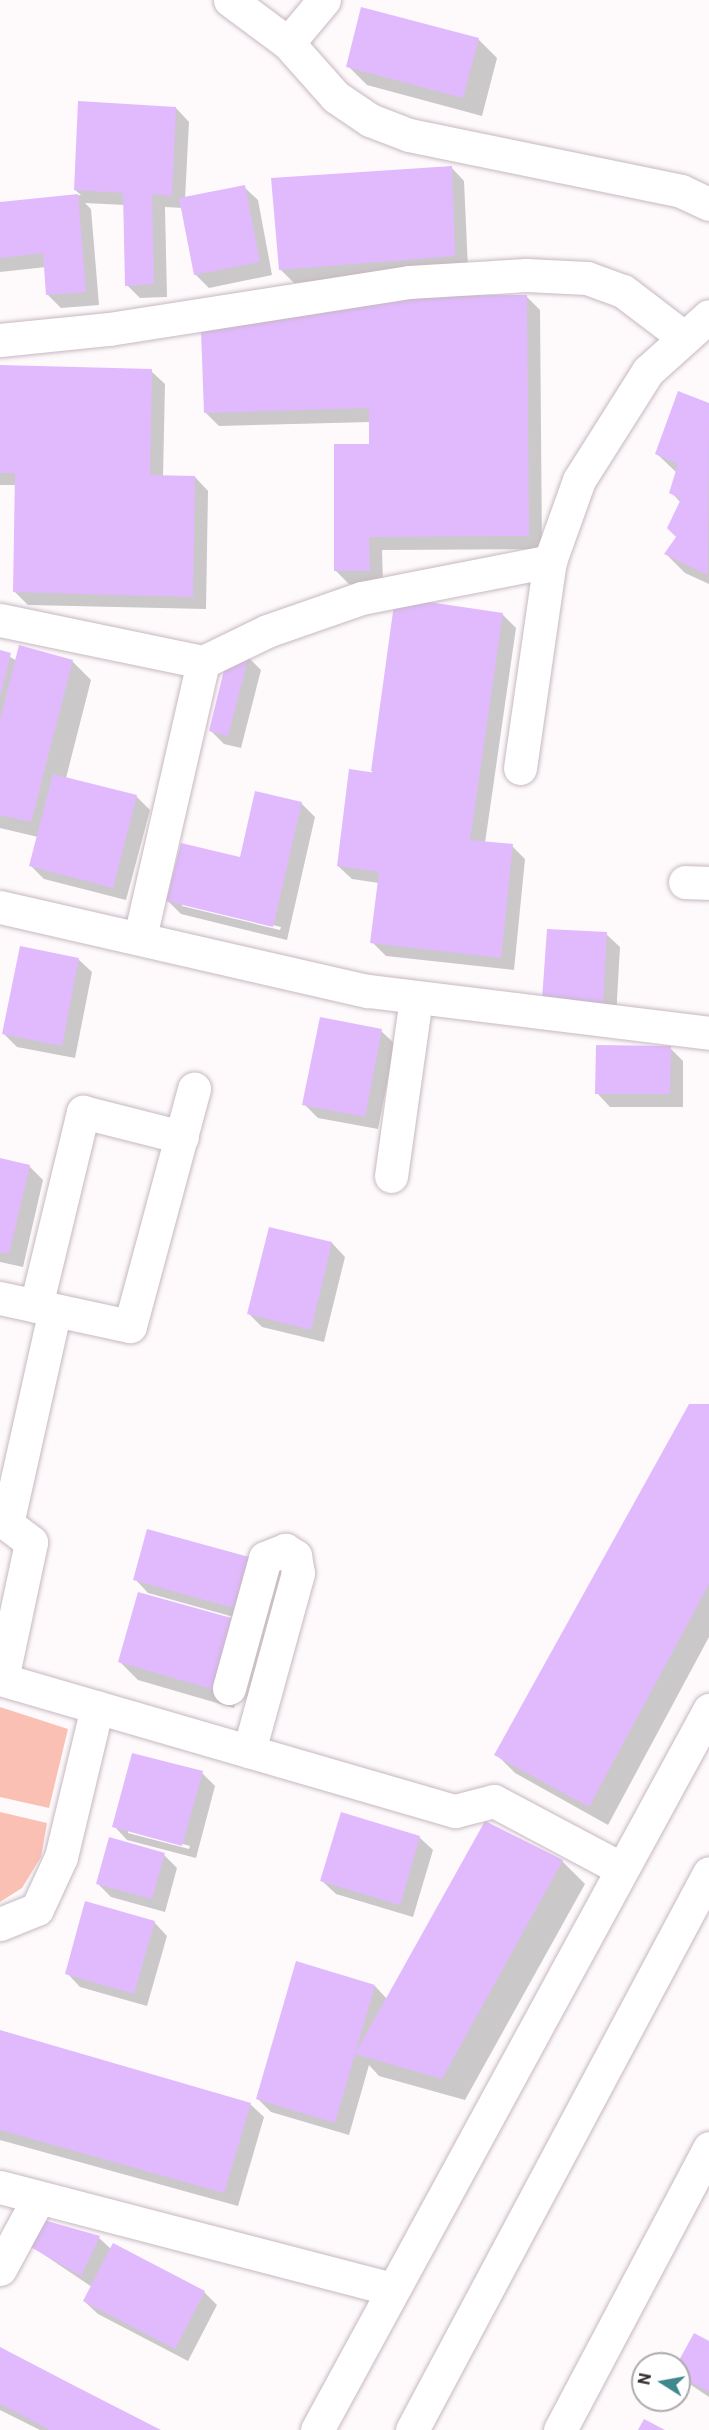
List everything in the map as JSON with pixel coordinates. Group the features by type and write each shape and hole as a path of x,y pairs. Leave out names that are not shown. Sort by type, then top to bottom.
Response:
{"street":[{"path":"230,0 288,43 336,97 370,120 409,135 681,191 709,204"},
{"path":"288,43 324,0"},
{"path":"0,340 109,329 410,282 526,275 587,278 623,291 682,336"},
{"path":"520,768 550,561 579,480 614,418 682,336 709,316"},
{"path":"0,620 203,662 267,631 362,598 550,561"},
{"path":"140,937 203,662"},
{"path":"0,907 416,999 709,1033"},
{"path":"391,1176 416,999"},
{"path":"0,1298 130,1326 194,1088"},
{"path":"182,1137 83,1112 7,1524 31,1542 1,1679 455,1811 494,1801 620,1868"},
{"path":"230,1688 265,1558 285,1550 295,1556 298,1573 249,1751"},
{"path":"0,1924 37,1909 61,1857 97,1707"},
{"path":"317,2430 620,1868 709,1710"},
{"path":"412,2430 709,1873"},
{"path":"560,2430 709,2148"},
{"path":"0,2187 38,2199 392,2289"},
{"path":"0,2269 38,2199"}],"shaded area":[{"path":"0,1707 68,1729 49,1808 0,1797"},
{"path":"0,1812 47,1823 41,1857 22,1888 0,1902"}],"building":[{"path":"361,7 479,38 463,98 346,67"},
{"path":"78,101 176,107 172,196 152,194 154,284 125,286 123,193 74,190"},
{"path":"452,166 455,256 279,270 271,178"},
{"path":"245,185 260,262 194,275 179,198"},
{"path":"78,194 86,292 46,295 43,253 0,258 0,202"},
{"path":"527,295 529,536 369,537 370,571 334,571 334,444 369,444 369,408 204,413 201,331 370,296"},
{"path":"0,365 152,369 150,475 195,476 193,597 13,592 15,473 0,473"},
{"path":"678,391 709,403 708,575 664,554 676,537 667,528 681,499 669,493 678,464 655,454"},
{"path":"395,597 503,613 470,840 513,844 501,958 370,943 379,872 337,866 349,769 377,773 371,771"},
{"path":"19,645 73,660 31,822 0,815 0,720"},
{"path":"0,650 11,653 1,694 0,693"},
{"path":"229,650 249,655 228,736 209,731"},
{"path":"53,774 137,795 113,888 29,866"},
{"path":"255,791 302,802 273,927 166,901 181,843 240,857"},
{"path":"547,929 607,932 603,1004 542,1000"},
{"path":"20,946 79,958 62,1046 2,1034"},
{"path":"320,1017 382,1029 365,1117 302,1105"},
{"path":"596,1045 671,1046 670,1094 595,1094"},
{"path":"0,1158 30,1165 9,1254 0,1252"},
{"path":"269,1227 332,1242 311,1330 247,1314"},
{"path":"689,1404 709,1404 709,1584 589,1807 494,1755"},
{"path":"147,1529 249,1557 234,1608 133,1580"},
{"path":"138,1592 235,1619 215,1690 118,1662"},
{"path":"132,1753 203,1771 182,1846 112,1827"},
{"path":"341,1812 420,1836 400,1905 320,1881"},
{"path":"485,1821 563,1860 442,2079 355,2054"},
{"path":"109,1837 165,1853 152,1899 96,1884"},
{"path":"85,1901 155,1921 134,1994 65,1974"},
{"path":"296,1961 375,1985 335,2123 256,2099"},
{"path":"0,2030 251,2103 224,2193 0,2130"},
{"path":"40,2219 100,2236 81,2276 29,2246"},
{"path":"113,2243 205,2291 175,2349 83,2301"},
{"path":"694,2333 709,2341 709,2392 691,2382 691,2352 684,2352"},
{"path":"0,2347 161,2430 50,2430 0,2404"},
{"path":"644,2419 665,2430 638,2430"}]}
